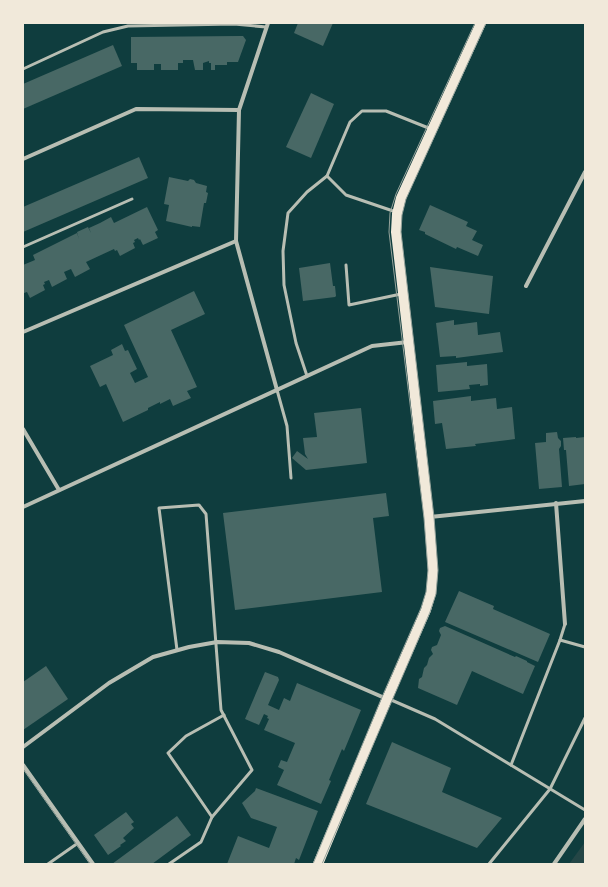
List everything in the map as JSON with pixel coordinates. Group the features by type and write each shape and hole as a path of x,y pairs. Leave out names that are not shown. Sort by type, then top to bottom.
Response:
{"main road":[{"path":"318,864 426,610 431,593 433,570 429,518 396,232 401,198 481,23"}],"street":[{"path":"267,25 239,110 236,241 277,390"},
{"path":"23,159 136,109 239,110"},
{"path":"526,286 585,172"},
{"path":"23,332 236,241"},
{"path":"23,507 372,346 408,342"},
{"path":"23,429 60,490"},
{"path":"429,518 585,501"},
{"path":"556,503 565,624"},
{"path":"23,747 109,683 153,657 177,650 217,642 249,643 279,652 387,699"},
{"path":"23,765 93,864"},
{"path":"554,864 585,819"}],"lane":[{"path":"23,69 103,32 128,26 234,24 267,25"},
{"path":"307,376 296,343 284,285 283,251 288,213 307,192 327,176 350,122 362,111 386,111 432,130"},
{"path":"327,176 346,195 398,212"},
{"path":"23,247 132,199"},
{"path":"346,264 349,305 403,294"},
{"path":"277,390 287,426 291,478"},
{"path":"169,864 201,842 212,818 252,770 221,710 217,642 206,514 199,505 160,508 177,650"},
{"path":"511,765 565,624"},
{"path":"560,640 585,647"},
{"path":"387,699 435,719 585,810"},
{"path":"212,818 168,753 186,736 224,715"},
{"path":"489,864 550,789 585,718"},
{"path":"48,864 78,843"}],"shaded area":[{"path":"585,842 585,864 569,864"}],"building":[{"path":"298,23 333,23 323,46 294,33"},
{"path":"243,36 246,40 238,62 227,62 227,65 215,65 215,70 211,70 211,63 209,63 209,61 203,63 203,70 195,70 193,60 183,60 183,63 178,63 178,70 161,70 161,64 154,64 154,70 137,70 137,63 131,63 131,37"},
{"path":"113,45 122,66 23,109 23,84"},
{"path":"311,93 334,104 311,158 286,147"},
{"path":"139,157 148,178 23,232 23,207"},
{"path":"169,177 188,181 190,179 194,180 196,183 207,186 206,192 208,193 206,203 204,203 200,227 192,227 166,221 169,205 164,204"},
{"path":"430,205 468,222 466,226 477,231 472,240 483,245 478,256 457,247 456,249 419,230"},
{"path":"147,207 158,230 155,232 158,238 143,245 138,238 134,240 135,242 133,243 135,248 120,256 117,250 115,251 114,249 86,262 90,269 75,277 71,269 64,272 67,279 52,287 49,280 44,282 45,284 43,285 45,290 30,298 27,292 23,292 23,265 35,260 33,255 77,233 79,239 77,232 88,227 91,233 89,228 111,217 114,223"},
{"path":"330,263 336,296 303,301 299,268"},
{"path":"430,267 493,276 489,314 435,307"},
{"path":"194,291 205,314 171,330 197,387 187,391 191,398 173,406 170,399 160,404 160,402 148,408 148,410 123,422 106,384 100,387 90,366 113,355 111,350 122,344 125,351 128,350 137,369 130,373 135,383 148,377 124,325"},
{"path":"454,320 454,325 477,322 478,335 500,332 503,352 456,358 456,356 440,357 436,323"},
{"path":"467,362 467,366 487,364 488,385 469,385 470,389 438,392 436,365"},
{"path":"471,396 471,401 496,398 497,409 512,407 515,439 475,444 476,446 446,449 442,423 435,424 433,401"},
{"path":"361,408 367,463 306,470 292,458 297,451 308,459 305,454 303,438 317,437 314,413"},
{"path":"557,432 558,438 561,441 561,446 559,449 562,487 539,489 535,443 546,442 546,433"},
{"path":"585,437 585,484 569,486 566,450 564,450 563,438"},
{"path":"386,493 389,516 373,518 382,592 235,610 223,513"},
{"path":"459,591 494,606 493,609 550,634 538,662 445,622"},
{"path":"445,626 515,657 516,656 535,666 523,694 472,671 457,705 418,688 419,679 422,677 424,668 427,665 429,658 433,654 431,650 432,647 437,645 441,635 439,631 440,628"},
{"path":"46,666 68,699 23,730 23,682"},
{"path":"265,672 278,677 279,680 268,705 279,710 284,698 290,701 297,683 361,710 344,751 342,749 321,804 277,785 284,770 278,767 281,760 287,762 295,743 264,730 269,719 267,718 268,716 264,714 259,725 245,719"},
{"path":"392,742 451,768 442,792 502,818 477,848 366,804"},
{"path":"256,788 318,811 299,860 296,858 294,864 227,864 238,836 269,848 277,827 251,818 242,803 255,791"},
{"path":"126,812 134,822 131,824 134,828 123,838 126,841 108,855 94,835"},
{"path":"177,816 191,835 152,864 112,864"}],"tram line":[{"path":"313,864 382,697 421,608 426,592 428,570 424,518 389,232 390,213 396,194 475,23"},
{"path":"322,864 430,612 436,594 438,570 434,517 401,232 402,215 406,199 486,23"},
{"path":"23,769 90,864"}]}
